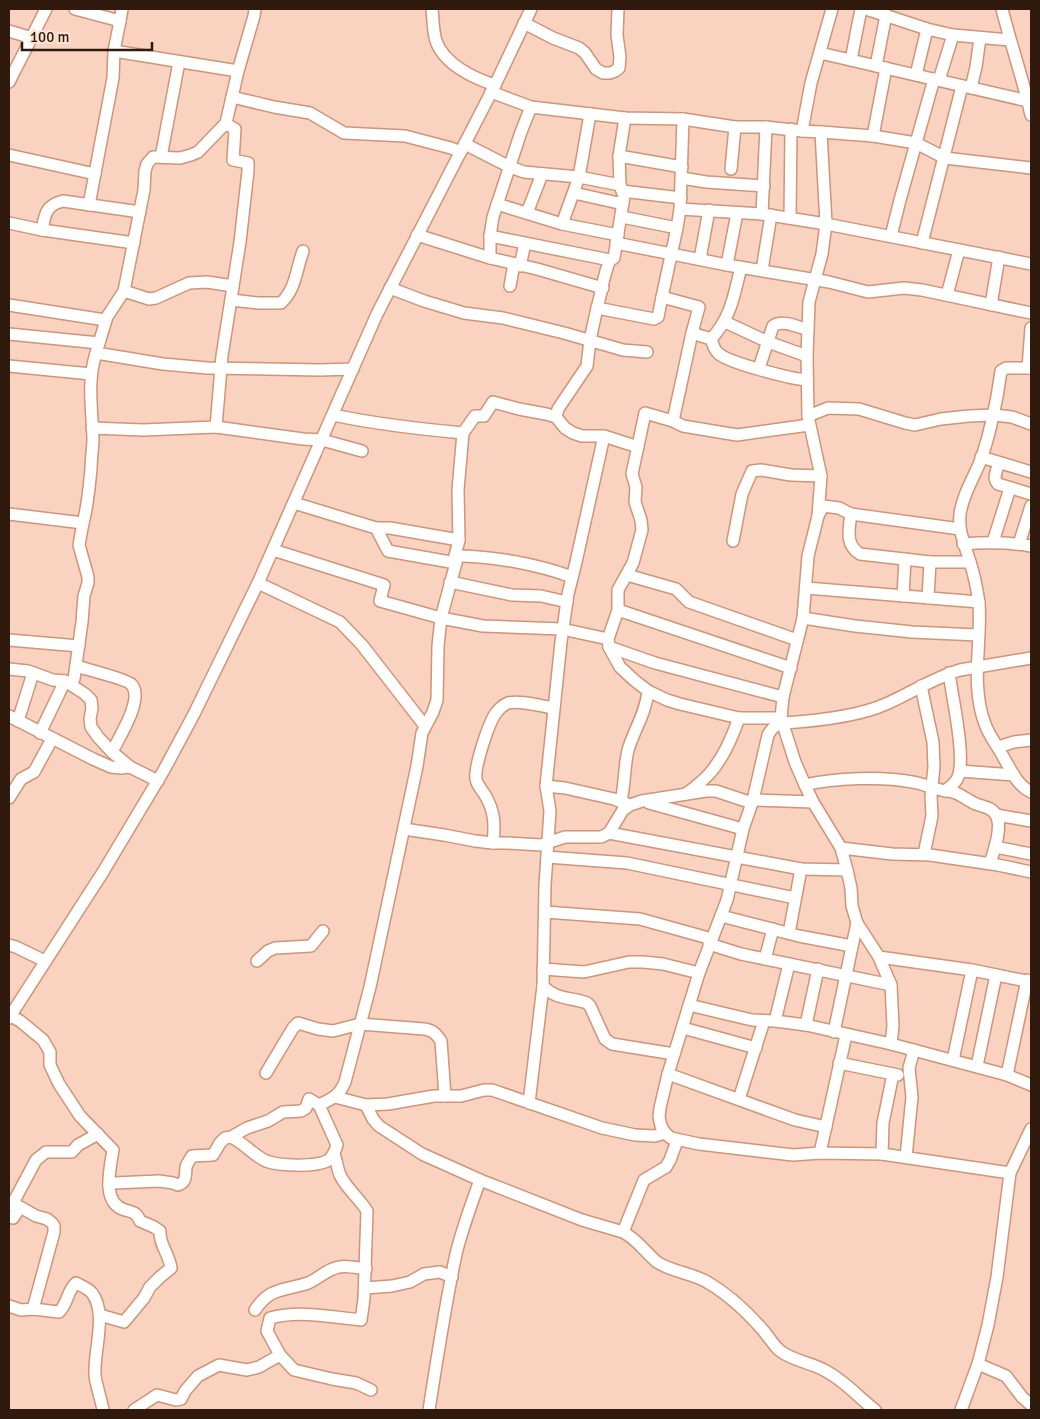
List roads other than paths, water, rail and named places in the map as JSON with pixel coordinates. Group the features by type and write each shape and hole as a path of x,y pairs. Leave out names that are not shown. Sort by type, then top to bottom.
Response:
{"street":[{"path":"75,9 120,21"},
{"path":"89,205 113,78 114,51 122,9"},
{"path":"40,733 68,682 74,679 84,596 88,583 79,545 88,495 93,439 90,404 91,374 105,320 124,291 144,190 147,164 153,157 180,158 198,152 226,122 255,9"},
{"path":"432,9 436,41 443,53 453,63 493,89 531,107 625,118 682,120 735,127 766,127 874,136 916,143 944,158 1031,168"},
{"path":"100,1315 124,1322 144,1298 150,1287 171,1268 170,1259 160,1238 160,1231 140,1221 138,1216 132,1211 117,1206 111,1197 109,1186 113,1150 80,1116 59,1084 50,1065 50,1052 44,1040 20,1021 9,1016 103,872 158,781 194,714 258,583 377,314 493,89 531,9"},
{"path":"524,23 553,38 579,48 596,68 603,73 610,73 619,68 618,9"},
{"path":"790,218 796,130 832,9"},
{"path":"851,60 861,9"},
{"path":"866,9 953,35 1010,40"},
{"path":"1002,9 1010,40 1026,73 1031,115"},
{"path":"9,82 12,68 32,38 43,10"},
{"path":"874,136 886,15"},
{"path":"916,75 926,28"},
{"path":"9,31 32,38"},
{"path":"891,236 916,143 953,35"},
{"path":"922,243 944,158 967,87 978,61 980,38"},
{"path":"114,51 238,71"},
{"path":"820,53 1028,101"},
{"path":"161,157 179,62"},
{"path":"232,97 310,113 344,133 405,136 443,146 463,148 524,172 579,177 709,210 767,215 826,224 1031,264"},
{"path":"490,258 490,236 493,217 531,107"},
{"path":"562,224 579,177 590,114"},
{"path":"556,417 558,409 587,366 590,340 606,270 610,260 614,258 624,196 621,188 619,156 625,118"},
{"path":"597,308 654,319 658,317 681,203 682,120"},
{"path":"216,427 220,368 242,226 248,171 248,163 233,160 235,129 226,124 226,122"},
{"path":"731,169 735,127"},
{"path":"762,270 767,215 764,186 766,127"},
{"path":"821,132 826,224 822,254 808,302 807,356 808,421 821,476 818,516 808,556 803,618 783,697 782,720 795,762 805,785 841,848 857,923 879,957 891,985 893,1026 891,1044"},
{"path":"9,155 95,174"},
{"path":"619,156 682,172 706,182 764,186"},
{"path":"527,213 542,174"},
{"path":"574,193 623,204"},
{"path":"42,230 45,214 50,206 63,201 140,212"},
{"path":"497,204 672,255 815,280 868,292 904,288 1031,313"},
{"path":"700,259 709,210"},
{"path":"727,265 737,213"},
{"path":"622,217 677,228"},
{"path":"9,223 42,230 134,243"},
{"path":"418,235 490,258 603,288"},
{"path":"490,236 610,260"},
{"path":"510,286 525,243"},
{"path":"947,295 959,250"},
{"path":"231,300 281,303 292,290 303,251"},
{"path":"991,305 999,258"},
{"path":"711,339 728,316 741,268"},
{"path":"124,291 149,299 156,298 190,283 207,282 233,286"},
{"path":"390,288 424,302 464,312 502,318 623,350 647,352"},
{"path":"662,297 700,307 692,333 673,421"},
{"path":"9,305 105,320"},
{"path":"725,322 768,342 807,356"},
{"path":"759,368 773,326 781,323 808,330"},
{"path":"1031,328 1030,368 1006,368 1001,371 994,415 981,457 962,502 960,516 963,544 970,562 978,602 979,702 985,724 1014,775 1023,787 1031,792"},
{"path":"692,333 711,339 718,354 738,363 796,379 807,380"},
{"path":"9,334 98,348 163,364 220,368 353,369"},
{"path":"9,366 91,374"},
{"path":"319,1106 341,1092 345,1082 370,987 417,766 422,733 437,700 438,646 442,618 459,540 458,490 463,433 475,416 484,416 493,402 556,417 565,428 582,436 604,436 638,447"},
{"path":"1031,424 1012,417 994,415 941,419 915,425 860,409 828,408 808,421 737,435 683,426 645,413 632,474 636,487 635,502 642,530 633,563 618,590 618,610 609,643 620,667 648,691 680,704 740,718 782,720 826,720 857,713 885,705 948,673 978,666 1031,658"},
{"path":"333,415 364,422 463,433"},
{"path":"92,428 143,430 216,427 322,440 362,451"},
{"path":"528,1103 537,1046 543,986 547,844 550,811 546,786 562,629 604,436"},
{"path":"981,457 1030,472 1026,493 998,484 995,481 994,478 1000,463"},
{"path":"732,541 742,494 752,471 761,470 791,475 821,476"},
{"path":"993,542 1010,488"},
{"path":"294,503 376,528 390,528 459,540"},
{"path":"818,516 824,506 839,508 851,514 960,529"},
{"path":"963,544 993,542 1025,545 1031,506"},
{"path":"9,514 83,523"},
{"path":"851,514 850,545 860,554 930,562 970,562"},
{"path":"376,528 388,551 456,559 479,556 555,570 572,577"},
{"path":"273,550 384,585 380,601 442,618 483,626 562,629 609,643 655,663 783,697"},
{"path":"903,596 905,559"},
{"path":"928,598 930,562"},
{"path":"627,575 676,589 689,602 797,640"},
{"path":"450,582 512,595 541,596 567,602"},
{"path":"258,583 340,622 362,645 425,726"},
{"path":"806,588 978,602"},
{"path":"618,610 790,668"},
{"path":"803,618 912,632 978,635"},
{"path":"9,640 79,646"},
{"path":"76,666 130,683 136,692 135,702 112,752"},
{"path":"9,669 23,670 53,680 68,682 91,700 91,727 98,737 130,767 158,781"},
{"path":"33,673 13,719 93,760 111,767 130,767"},
{"path":"945,791 957,781 960,771 960,745 948,673"},
{"path":"921,686 933,742 934,767 931,822 924,854"},
{"path":"404,829 494,843 547,844 565,837 601,837 609,833 623,810 625,803 625,773 628,753 645,710 648,691"},
{"path":"494,843 495,821 492,809 479,787 476,771 482,747 495,714 504,705 514,702 553,708"},
{"path":"684,795 709,775 726,750 740,718"},
{"path":"782,720 771,729 768,735 753,801 722,916 699,973 668,1074 660,1108 661,1126 671,1138 699,1144 793,1155 820,1153 882,1154 1010,1173"},
{"path":"9,798 21,780 34,772 52,739"},
{"path":"998,747 1014,742 1031,740"},
{"path":"960,771 1014,775"},
{"path":"805,785 840,780 888,779 910,781 956,793 977,805 987,808 996,815 1031,821"},
{"path":"546,786 565,788 625,803 706,791 716,791 753,801 813,802"},
{"path":"642,801 744,829"},
{"path":"990,863 997,838 998,826 996,815"},
{"path":"609,833 801,869 847,870"},
{"path":"995,847 1031,854"},
{"path":"841,848 892,854 924,854 990,863 1031,872"},
{"path":"547,857 627,863 795,898"},
{"path":"789,933 801,869"},
{"path":"545,912 640,919 711,942 723,949 891,985"},
{"path":"722,916 852,946"},
{"path":"820,1153 840,1063 840,1034 846,974 857,923"},
{"path":"765,959 773,929"},
{"path":"257,961 268,951 275,948 311,946 323,931"},
{"path":"9,945 45,961"},
{"path":"879,957 972,970 1029,981 1007,1075"},
{"path":"543,969 584,972 629,962 643,962 663,964 699,973"},
{"path":"739,1099 756,1048 770,1021 788,964"},
{"path":"806,1025 818,969"},
{"path":"953,1060 972,970"},
{"path":"977,1066 996,975"},
{"path":"543,986 549,993 587,1003 608,1042 674,1054"},
{"path":"689,1005 752,1020 806,1025 891,1044 977,1066 1031,1085"},
{"path":"266,1073 293,1028 298,1024 333,1031 360,1024 424,1029 436,1033 441,1041 445,1096"},
{"path":"682,1028 756,1048"},
{"path":"906,1157 912,1097 909,1068 914,1050"},
{"path":"840,1063 910,1077"},
{"path":"668,1074 795,1120 826,1126"},
{"path":"882,1154 883,1123 893,1074"},
{"path":"335,1097 366,1105 388,1104 434,1096 461,1096 488,1090 602,1128 634,1135 655,1136 665,1133"},
{"path":"109,1186 114,1184 160,1181 178,1185 186,1178 188,1162 192,1156 213,1154 225,1138 268,1121 283,1112 301,1111 306,1108 309,1099 319,1106 337,1145 334,1155 328,1161 315,1164 292,1165 274,1163 258,1156 231,1137"},
{"path":"366,1105 379,1126 422,1154 480,1180 582,1220 623,1232 635,1239 657,1262 706,1281 746,1312 778,1349 789,1357 823,1369 840,1379 875,1410"},
{"path":"961,1410 978,1364 988,1325 997,1277 1010,1173 1031,1129"},
{"path":"11,1203 36,1160 46,1152 72,1152 78,1145 98,1134"},
{"path":"623,1232 644,1180 666,1167 677,1140"},
{"path":"334,1155 340,1174 348,1188 367,1211 365,1288 361,1320 300,1314 282,1315 270,1318 267,1331 280,1355 294,1370 356,1383 371,1390"},
{"path":"429,1410 440,1337 456,1253 480,1180"},
{"path":"9,1217 13,1218 17,1212 11,1203"},
{"path":"11,1203 36,1216 47,1219 54,1226 34,1309"},
{"path":"254,1310 267,1296 278,1290 309,1282 340,1266 366,1269"},
{"path":"365,1288 392,1286 410,1282 424,1274 440,1272 452,1277"},
{"path":"9,1306 21,1310 34,1309 60,1312 65,1307 71,1287 76,1283 92,1293 98,1304 100,1315 95,1376 103,1410"},
{"path":"134,1410 157,1395 181,1400 185,1391 198,1376 219,1365 247,1370 259,1367 280,1355"},
{"path":"978,1364 1006,1376 1022,1397 1031,1405"}]}
